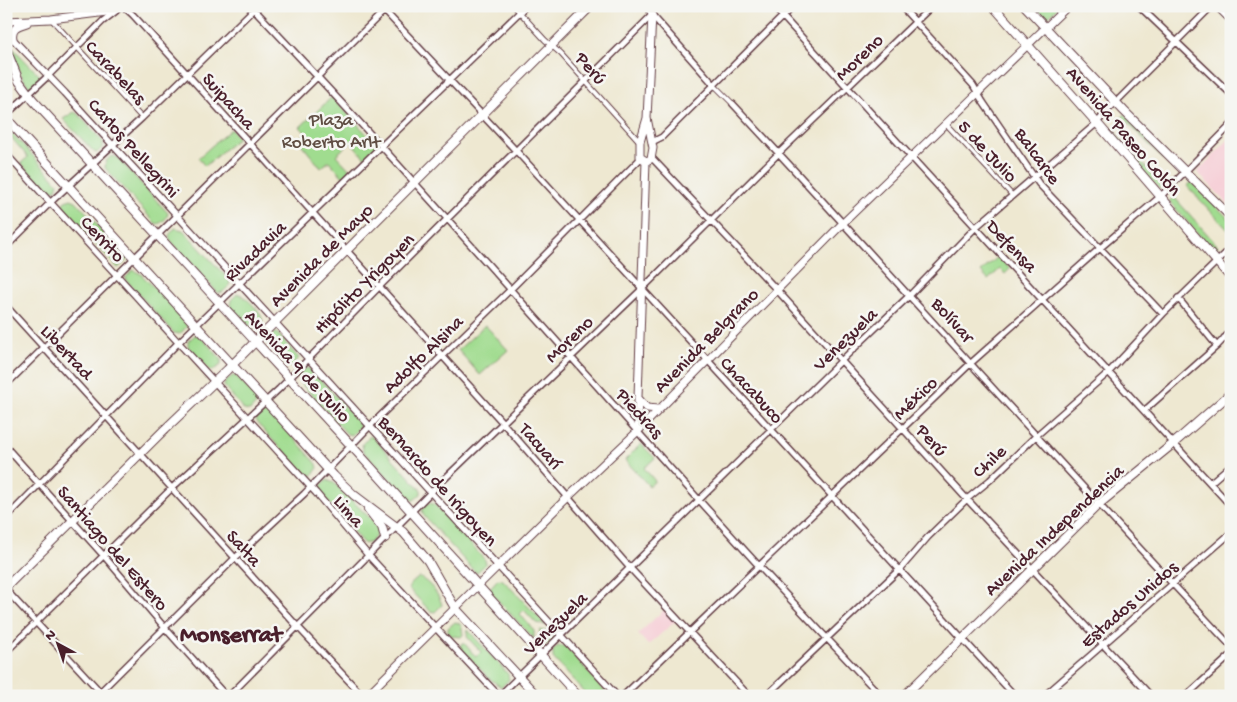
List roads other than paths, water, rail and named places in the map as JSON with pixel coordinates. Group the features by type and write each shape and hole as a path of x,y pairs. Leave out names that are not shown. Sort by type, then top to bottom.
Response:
{"main road":[{"path":"6,22 51,20 107,12 124,6"},
{"name":"Avenida de Mayo","path":"6,588 256,342 591,6"},
{"name":"Bolívar","path":"649,6 652,15"},
{"path":"638,431 646,159 639,151 647,118 652,15 656,6"},
{"name":"Avenida Paseo Colón","path":"993,6 1162,196 1231,278"},
{"name":"Avenida Paseo Colón","path":"1025,6 1116,102 1231,217"},
{"name":"Avenida Belgrano","path":"365,696 638,431 843,223 1068,6"},
{"path":"1216,6 1231,20"},
{"path":"1225,6 1231,12"},
{"path":"13,39 15,28 34,21"},
{"name":"Avenida 9 de Julio","path":"6,49 19,81 29,94 578,696"},
{"path":"6,116 348,490 397,526 428,561 455,608 537,696"},
{"path":"646,159 653,152 647,118"},
{"path":"640,142 645,139 652,142"},
{"name":"Avenida Independencia","path":"904,696 1099,504 1174,444 1231,393"},
{"path":"638,397 647,408 658,409"},
{"path":"362,502 382,527 385,538"}],"street":[{"path":"6,116 103,21 124,6"},
{"name":"Suipacha","path":"124,6 313,214"},
{"name":"Perú","path":"514,6 586,81 640,142"},
{"name":"Rivadavia","path":"6,518 197,324 313,214 526,6"},
{"name":"Bolívar","path":"645,6 715,86 779,153 1173,585 1231,646"},
{"name":"Defensa","path":"773,6 1231,506"},
{"path":"652,142 662,136 715,86 793,6"},
{"name":"Balcarce","path":"901,6 973,85 1034,177 1099,249 1163,314"},
{"name":"Moreno","path":"228,696 430,493 932,6"},
{"path":"1139,6 1231,94"},
{"name":"Venezuela","path":"499,696 842,360 910,296 976,227 1097,123 1212,6"},
{"path":"6,247 51,202 142,118 254,7"},
{"name":"Piedras","path":"254,7 448,218 759,565 881,696"},
{"path":"6,385 250,145 384,8"},
{"name":"Chacabuco","path":"384,8 1015,696"},
{"name":"Hipólito Yrigoyen","path":"6,652 37,624 172,488 267,401 652,15"},
{"name":"Carabelas","path":"51,20 142,118"},
{"name":"Carlos Pellegrini","path":"6,32 239,285"},
{"name":"5 de Julio","path":"946,124 1012,195"},
{"name":"México","path":"623,696 972,363 1099,249 1162,196 1231,125"},
{"name":"Cerrito","path":"6,154 179,343"},
{"name":"Perú","path":"646,159 711,220 777,290 967,499 1151,696"},
{"name":"Adolfo Alsina","path":"100,694 440,356 580,220 646,159"},
{"name":"Tacuarí","path":"313,214 440,356 503,423 630,568 750,696"},
{"name":"Chile","path":"766,696 899,570 928,537 967,499 1109,372 1178,298 1231,248"},
{"name":"Bernardo de Irigoyen","path":"239,285 617,696"},
{"path":"1178,298 1217,346"},
{"name":"Libertad","path":"6,306 107,416"},
{"path":"1144,411 1231,332"},
{"path":"1224,338 1231,342"},
{"name":"Lima","path":"179,343 310,487 368,555 499,696"},
{"name":"Salta","path":"107,416 297,626 365,696"},
{"name":"Santiago del Estero","path":"6,447 104,556 165,628 228,696"},
{"path":"1210,483 1231,465"},
{"name":"Estados Unidos","path":"1044,696 1231,533"},
{"path":"6,588 100,694"},
{"path":"1186,696 1231,655"}],"district":[{"name":"Monserrat","path":"231,633"}],"park label":[{"name":"Plaza Roberto Arlt","path":"331,129"}]}
